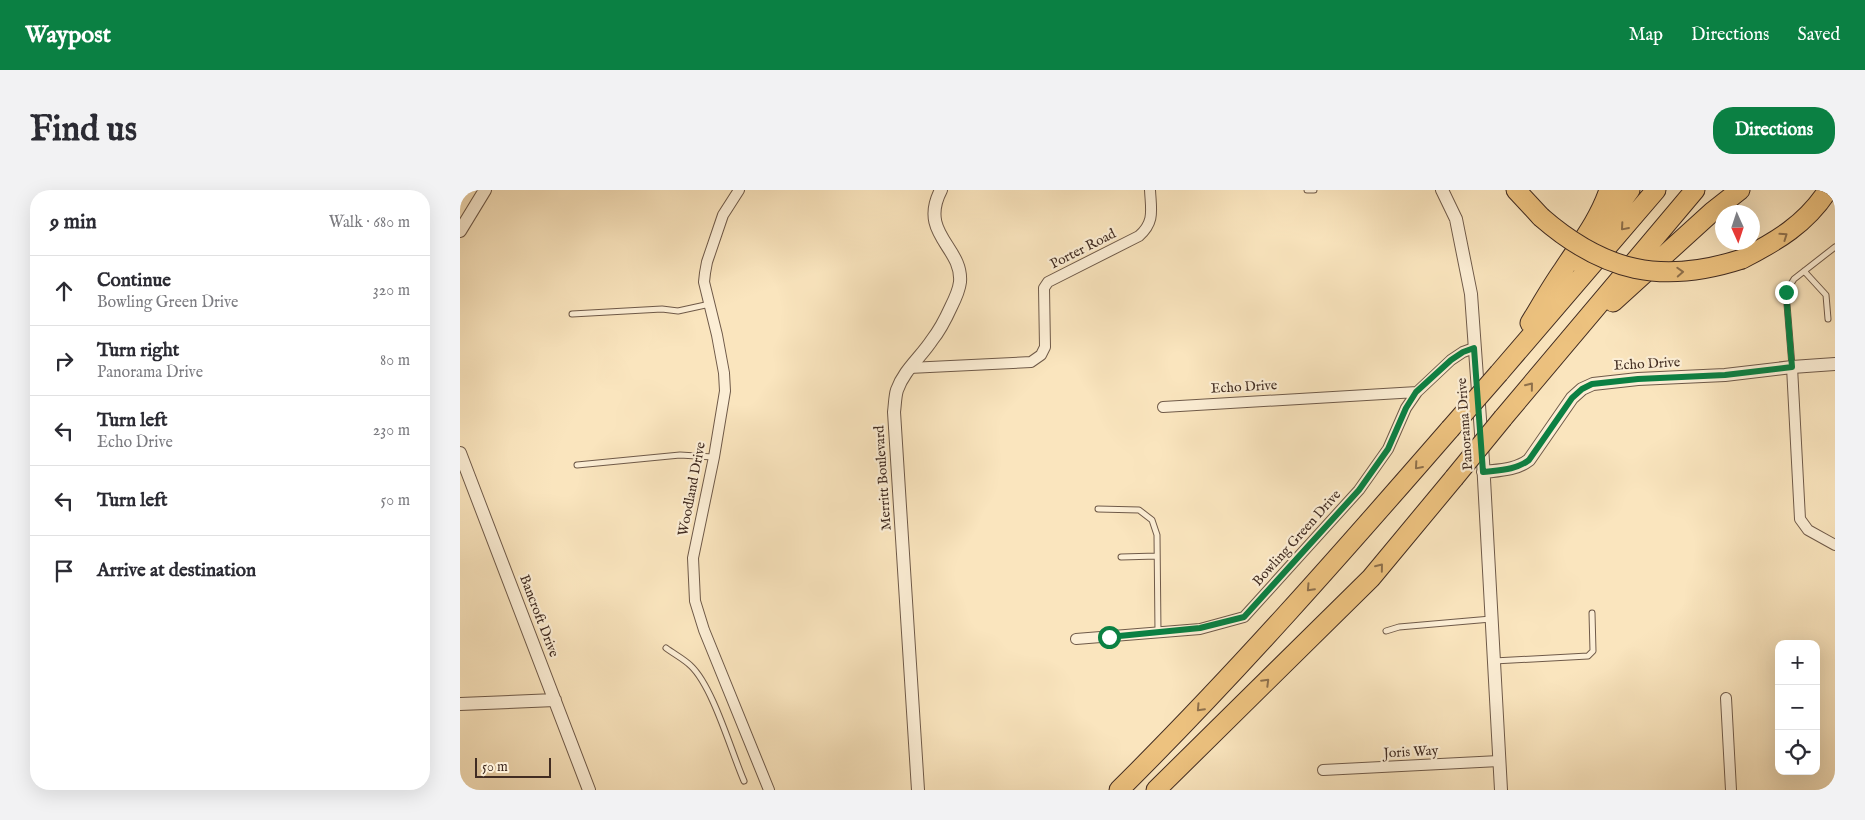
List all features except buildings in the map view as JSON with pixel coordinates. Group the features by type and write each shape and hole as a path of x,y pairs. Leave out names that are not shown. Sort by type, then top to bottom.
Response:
{"highway":[{"path":"1516,190 1541,218 1594,256 1634,269 1653,272 1696,271 1742,259 1790,232 1828,190"},
{"path":"1499,373 1553,285 1592,228 1604,206 1609,190"},
{"path":"1499,373 1630,190"},
{"path":"1119,790 1180,730 1345,550 1656,190"},
{"path":"1156,790 1371,578 1556,353 1695,190"},
{"path":"1556,353 1704,219 1740,190"}],"street":[{"path":"460,231 485,190"},
{"name":"Woodland Drive","path":"739,190 723,215 706,262 704,282 724,374 725,391 714,458 693,558 695,601 704,630 768,790"},
{"name":"Merritt Boulevard","path":"918,790 894,412 897,390 909,368 933,340 948,315 960,282 956,259 942,240 936,225 936,204 941,190"},
{"name":"Porter Road","path":"909,368 1031,362 1041,355 1045,347 1044,288 1048,282 1139,236 1147,228 1151,218 1150,190"},
{"name":"Panorama Drive","path":"1442,190 1456,219 1471,294 1501,790"},
{"name":"Bowling Green Drive","path":"1076,640 1200,628 1244,617 1359,490 1388,449 1406,408 1416,392 1451,360 1463,352 1474,348"},
{"name":"Echo Drive","path":"1483,472 1522,466 1529,460 1572,398 1582,389 1592,384 1638,379 1725,375 1835,364"},
{"path":"1792,367 1800,519 1808,530 1835,545"},
{"name":"Echo Drive","path":"1163,406 1416,392"},
{"name":"Bancroft Drive","path":"460,453 589,790"},
{"path":"1726,698 1731,790"},
{"path":"460,704 555,700"},
{"name":"Joris Way","path":"1324,770 1499,761"}],"lane":[{"path":"1307,190 1314,190"},
{"path":"1792,367 1786,292 1794,279 1835,247"},
{"path":"1804,271 1826,295 1828,319"},
{"path":"572,314 662,309 678,311 710,304"},
{"path":"578,465 680,455 714,458"},
{"path":"1098,509 1139,510 1152,520 1157,535 1158,633"},
{"path":"1120,557 1157,556"},
{"path":"1494,660 1588,656 1593,651 1592,613"},
{"path":"1386,631 1399,627 1491,619"},
{"path":"666,648 691,666 699,676 709,694 744,781"}],"route":[{"path":"1109,637 1200,628 1244,617 1359,490 1388,449 1406,408 1416,392 1451,360 1463,352 1474,348 1483,472 1513,468 1522,466 1529,460 1572,398 1582,389 1592,384 1605,381 1725,375 1792,367 1786,292"}]}
